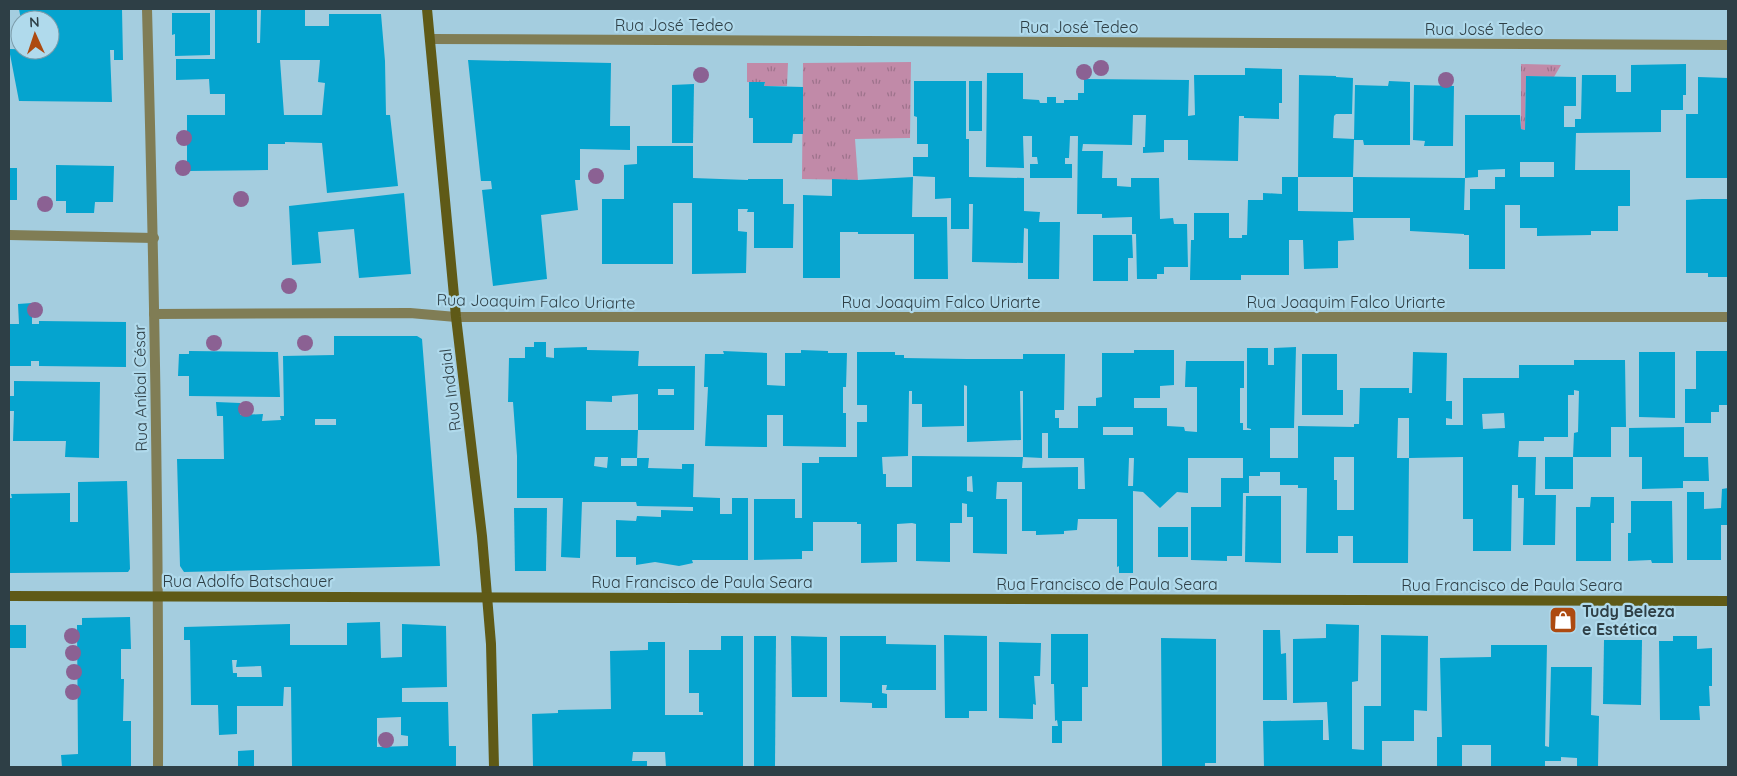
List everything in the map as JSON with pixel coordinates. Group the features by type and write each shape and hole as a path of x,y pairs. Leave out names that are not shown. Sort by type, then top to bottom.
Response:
{"street":[{"name":"Rua Aníbal César","path":"147,9 154,238 159,596 158,767"},
{"name":"Rua Indaial","path":"427,9 456,317 482,536 491,644 494,767"},
{"name":"Rua José Tedeo","path":"430,39 1728,45"},
{"path":"9,235 154,238"},
{"name":"Rua Joaquim Falco Uriarte","path":"154,314 410,313 456,317 1728,317"},
{"name":"Rua Adolfo Batschauer","path":"9,596 487,596"},
{"name":"Rua Francisco de Paula Seara","path":"487,596 1728,601"}],"green space":[{"path":"911,62 910,138 855,139 858,180 802,179 803,63"},
{"path":"747,63 788,63 787,86 764,86 765,83 747,82"},
{"path":"1521,64 1561,65 1554,77 1526,76 1525,130 1521,129"}],"building":[{"path":"122,9 123,60 114,60 114,50 110,50 112,102 19,101 11,60 60,60 60,10 19,10"},
{"path":"215,9 257,9 257,43 260,43 261,10 305,10 305,26 329,26 329,14 381,14 385,61 386,115 390,115 398,186 327,193 322,143 285,142 285,144 268,144 268,170 187,171 187,115 225,115 225,94 210,94 209,79 176,80 176,59 215,59","holes":["280,60 320,60 318,82 325,83 322,115 284,115"]},
{"path":"172,13 210,13 210,55 175,56 175,34 172,35"},
{"path":"468,60 611,63 610,126 630,126 630,150 580,149 580,180 575,180 578,210 541,215 547,279 493,286 482,190 492,189 491,181 481,181"},
{"path":"1686,64 1686,95 1683,95 1683,110 1661,110 1661,132 1576,133 1575,170 1630,170 1630,206 1618,206 1618,231 1591,231 1591,235 1537,236 1537,228 1520,228 1520,205 1505,205 1505,269 1469,269 1469,235 1410,231 1410,218 1353,218 1354,240 1338,241 1338,268 1304,269 1303,240 1289,240 1289,275 1241,275 1241,280 1190,280 1191,240 1194,240 1194,213 1229,213 1229,238 1242,238 1242,235 1247,235 1248,200 1263,200 1263,193 1282,194 1282,177 1298,177 1298,211 1353,212 1353,177 1465,178 1465,115 1520,115 1521,129 1525,130 1526,76 1576,77 1576,106 1564,106 1564,127 1575,127 1575,119 1581,119 1582,75 1616,75 1616,92 1631,92 1631,65","holes":["1520,162 1554,162 1554,177 1520,177","1505,169 1505,177 1495,177 1495,189 1470,189 1470,210 1464,210 1465,178 1478,177 1478,170"]},
{"path":"1245,68 1282,69 1282,103 1279,103 1279,119 1244,118 1244,116 1239,116 1238,161 1188,160 1188,140 1164,140 1164,152 1143,153 1143,147 1145,147 1146,115 1133,115 1132,145 1083,144 1082,151 1103,151 1102,178 1117,178 1117,186 1131,187 1131,178 1159,178 1160,219 1173,218 1174,224 1187,224 1188,267 1164,267 1164,274 1157,274 1157,279 1137,279 1136,234 1132,234 1132,217 1102,218 1102,214 1077,214 1078,136 1070,136 1069,158 1065,158 1065,164 1072,164 1072,178 1030,178 1030,164 1038,164 1037,157 1032,157 1032,136 1023,136 1024,168 986,167 987,73 1023,73 1023,99 1039,100 1040,103 1047,103 1047,97 1056,97 1056,103 1064,103 1064,100 1078,100 1078,93 1084,93 1084,79 1189,80 1188,116 1195,115 1194,75 1245,75"},
{"path":"1299,75 1353,78 1352,114 1336,114 1334,116 1333,138 1354,139 1355,85 1388,86 1389,81 1410,82 1410,145 1364,145 1363,140 1354,140 1353,177 1298,177"},
{"path":"1698,77 1728,78 1728,178 1686,178 1686,114 1698,114"},
{"path":"914,81 966,81 966,139 969,139 969,177 1024,178 1024,211 1040,212 1039,222 1060,222 1059,279 1028,279 1028,229 1024,228 1023,263 972,262 973,204 969,204 969,229 951,229 951,198 935,199 935,177 913,176 913,157 928,157 928,144 917,144 917,117 914,116"},
{"path":"969,81 982,81 982,131 969,131"},
{"path":"749,82 765,82 764,86 803,87 803,134 793,134 792,143 753,143 753,118 749,118"},
{"path":"694,84 693,143 672,143 672,85"},
{"path":"1414,85 1454,86 1453,146 1424,146 1425,141 1413,140"},
{"path":"637,146 693,146 693,178 783,179 783,204 794,204 793,248 754,248 754,212 747,212 748,209 738,209 738,231 747,232 746,273 692,274 692,203 673,203 673,264 602,264 602,199 624,199 624,165 637,164"},
{"path":"56,165 114,166 113,202 95,202 94,213 66,213 66,201 56,201"},
{"path":"9,168 17,168 17,200 9,200"},
{"path":"913,177 912,217 947,217 948,279 914,279 914,234 858,234 858,232 840,232 840,278 803,278 803,195 832,196 832,179 858,180"},
{"path":"404,193 411,274 359,278 354,229 318,232 321,263 292,265 289,206"},
{"path":"1728,199 1728,277 1708,277 1708,273 1686,273 1686,200"},
{"path":"1093,235 1132,235 1133,258 1128,258 1128,281 1093,281"},
{"path":"32,303 32,324 39,324 39,321 126,322 126,367 39,366 39,361 31,361 31,366 9,366 9,324 19,324 18,304"},
{"path":"334,336 417,336 422,339 440,566 184,572 180,566 177,459 224,459 223,416 217,416 216,402 240,403 240,415 263,414 262,421 281,420 280,416 284,416 283,356 334,355","holes":["315,419 336,419 336,425 315,425"]},
{"path":"534,342 546,342 546,357 554,358 554,348 587,347 587,350 639,351 638,366 695,366 694,430 638,430 637,458 649,458 648,468 682,469 682,464 694,464 693,497 720,498 720,514 732,514 732,498 748,498 748,560 692,560 693,563 679,566 655,562 636,565 636,557 616,557 616,520 636,521 637,516 661,517 661,510 693,511 693,507 637,506 636,502 582,502 580,558 561,557 563,498 517,498 517,456 513,402 508,402 509,358 525,358 525,347 534,347","holes":["658,389 674,389 674,395 658,395","638,394 638,430 586,430 586,401 612,402 612,396","595,457 608,457 607,468 594,466","621,458 637,458 637,466 621,466"]},
{"path":"1296,347 1294,428 1270,428 1270,458 1298,458 1298,426 1354,427 1354,424 1359,424 1360,388 1409,388 1409,393 1412,393 1413,352 1447,353 1446,401 1452,401 1452,419 1446,418 1446,425 1463,425 1463,378 1519,378 1519,365 1574,365 1574,360 1625,360 1626,427 1611,427 1611,457 1573,457 1574,433 1578,432 1579,391 1574,390 1574,395 1568,395 1568,437 1544,437 1544,441 1519,441 1518,457 1536,457 1535,495 1556,495 1555,545 1523,545 1524,498 1518,498 1518,485 1512,485 1511,551 1473,551 1473,519 1463,519 1463,457 1409,458 1408,563 1353,563 1353,536 1338,536 1338,553 1306,553 1307,488 1298,488 1298,485 1280,485 1280,472 1260,472 1260,476 1249,476 1249,493 1243,493 1242,556 1227,556 1227,561 1191,560 1191,507 1221,507 1221,478 1243,478 1243,458 1188,458 1188,493 1177,492 1160,508 1143,492 1133,491 1133,573 1119,573 1119,566 1117,567 1117,519 1078,519 1077,530 1064,531 1064,534 1036,535 1036,531 1022,531 1022,482 997,482 996,499 1007,499 1007,554 973,553 973,517 967,517 967,504 962,503 962,523 950,523 950,562 916,561 916,524 912,523 897,524 897,562 861,563 861,524 857,524 857,522 813,522 813,551 802,551 802,559 754,560 754,499 795,499 795,518 802,518 802,463 819,463 819,457 857,457 857,422 867,422 867,405 857,405 857,352 895,352 895,355 904,355 904,358 967,359 1023,359 1023,354 1065,354 1064,410 1055,410 1055,418 1059,418 1059,428 1078,428 1078,406 1096,406 1096,398 1102,397 1102,353 1134,353 1134,350 1174,350 1174,385 1160,386 1160,398 1134,398 1134,408 1167,408 1167,426 1184,427 1185,431 1197,432 1197,387 1185,387 1186,361 1244,361 1244,388 1240,388 1240,423 1243,423 1243,430 1251,430 1247,428 1247,348 1268,348 1268,365 1274,365 1274,348","holes":["964,385 967,386 967,442 1021,440 1020,391 1023,391 1023,457 912,456 912,487 886,487 886,474 883,474 882,457 908,456 909,391 912,391 912,404 922,404 922,427 964,426","1504,413 1505,428 1483,429 1482,414","1398,418 1409,418 1409,458 1397,458","1103,427 1133,427 1133,435 1103,435","1042,433 1048,433 1048,458 1084,458 1085,489 1078,489 1078,467 1022,468 1023,457 1042,458","1334,457 1354,457 1354,510 1337,510 1337,480 1334,480","1129,458 1134,458 1133,486 1128,486","972,476 973,492 967,491 967,477"]},
{"path":"801,350 847,353 846,387 843,387 843,413 846,413 846,447 783,446 783,415 767,415 767,447 705,446 708,387 704,387 705,354 724,354 723,351 767,353 767,385 785,386 785,353 801,353"},
{"path":"189,351 278,352 280,397 189,396 189,376 178,376 179,354 189,354"},
{"path":"1696,351 1728,351 1728,405 1719,405 1719,412 1711,412 1711,423 1685,423 1685,389 1696,389"},
{"path":"1639,352 1675,352 1675,418 1639,417"},
{"path":"1302,354 1337,354 1337,390 1343,390 1343,415 1302,415"},
{"path":"14,381 100,382 99,458 65,457 66,441 13,441 14,411 9,411 9,396 14,396"},
{"path":"1684,427 1684,457 1708,457 1709,481 1683,481 1683,488 1642,489 1642,457 1629,457 1629,428"},
{"path":"1545,457 1573,457 1573,489 1545,489"},
{"path":"127,481 130,569 128,572 9,573 9,498 12,498 11,494 70,493 70,522 78,522 78,482"},
{"path":"1728,488 1728,525 1721,525 1721,560 1687,560 1687,492 1704,492 1704,509 1721,508 1722,489"},
{"path":"1246,496 1281,496 1281,563 1245,562"},
{"path":"1591,497 1614,497 1614,523 1611,523 1611,561 1576,561 1576,507 1590,507"},
{"path":"1631,501 1672,501 1673,563 1652,563 1651,560 1628,561 1628,533 1631,533"},
{"path":"514,508 547,508 546,571 515,571"},
{"path":"1158,527 1188,527 1188,557 1158,557"},
{"path":"130,617 131,649 121,649 121,679 124,679 123,721 131,721 131,767 62,767 61,755 78,754 77,625 82,625 82,618"},
{"path":"380,622 381,658 402,657 402,624 446,626 447,687 402,688 402,702 448,702 449,746 456,746 456,767 292,767 291,687 284,687 283,706 237,706 237,734 219,735 218,705 191,705 190,640 184,640 184,627 290,624 290,645 347,645 347,623","holes":["232,660 237,660 236,667 261,666 262,677 237,677 237,673 233,673","401,717 401,735 408,736 408,746 377,747 377,718"]},
{"path":"1326,624 1359,625 1358,681 1352,682 1352,749 1364,750 1364,706 1381,706 1381,635 1428,636 1427,711 1414,710 1414,741 1382,741 1382,767 1264,767 1263,721 1323,720 1323,740 1329,740 1327,702 1293,703 1293,639 1326,638"},
{"path":"9,625 26,625 26,648 9,648"},
{"path":"1263,630 1280,630 1281,654 1286,653 1287,700 1263,700"},
{"path":"1051,634 1088,634 1088,687 1082,687 1082,721 1062,721 1062,743 1052,743 1052,726 1058,726 1057,720 1055,721 1054,684 1051,684"},
{"path":"944,635 987,636 987,711 969,711 969,718 945,718"},
{"path":"721,636 743,636 743,767 666,767 665,752 633,752 632,761 647,761 647,767 533,767 532,714 558,713 558,710 611,709 610,651 648,650 648,642 665,642 665,715 703,715 703,712 699,712 699,693 689,693 689,650 721,650"},
{"path":"754,636 776,636 775,767 754,767"},
{"path":"791,636 827,637 827,697 792,697"},
{"path":"840,636 886,636 886,644 936,645 936,690 886,690 887,685 882,685 882,693 887,694 887,708 872,708 872,703 840,702"},
{"path":"1673,636 1697,636 1697,649 1712,648 1712,686 1709,686 1710,706 1699,706 1700,720 1660,720 1659,641 1673,641"},
{"path":"1161,638 1216,639 1216,763 1205,763 1205,767 1162,766"},
{"path":"1604,640 1642,640 1641,705 1603,704"},
{"path":"999,642 1041,643 1040,676 1034,676 1036,705 1033,704 1033,719 999,718"},
{"path":"1491,645 1547,645 1545,746 1549,747 1551,667 1592,667 1591,715 1599,716 1598,767 1577,767 1577,758 1561,757 1561,761 1545,761 1545,767 1491,767 1491,745 1462,745 1462,767 1437,767 1437,737 1442,737 1440,658 1491,657"},
{"path":"254,750 254,767 238,767 238,751"}],"place":[{"name":"Tudy Beleza e Estética","path":"1563,620"}]}
